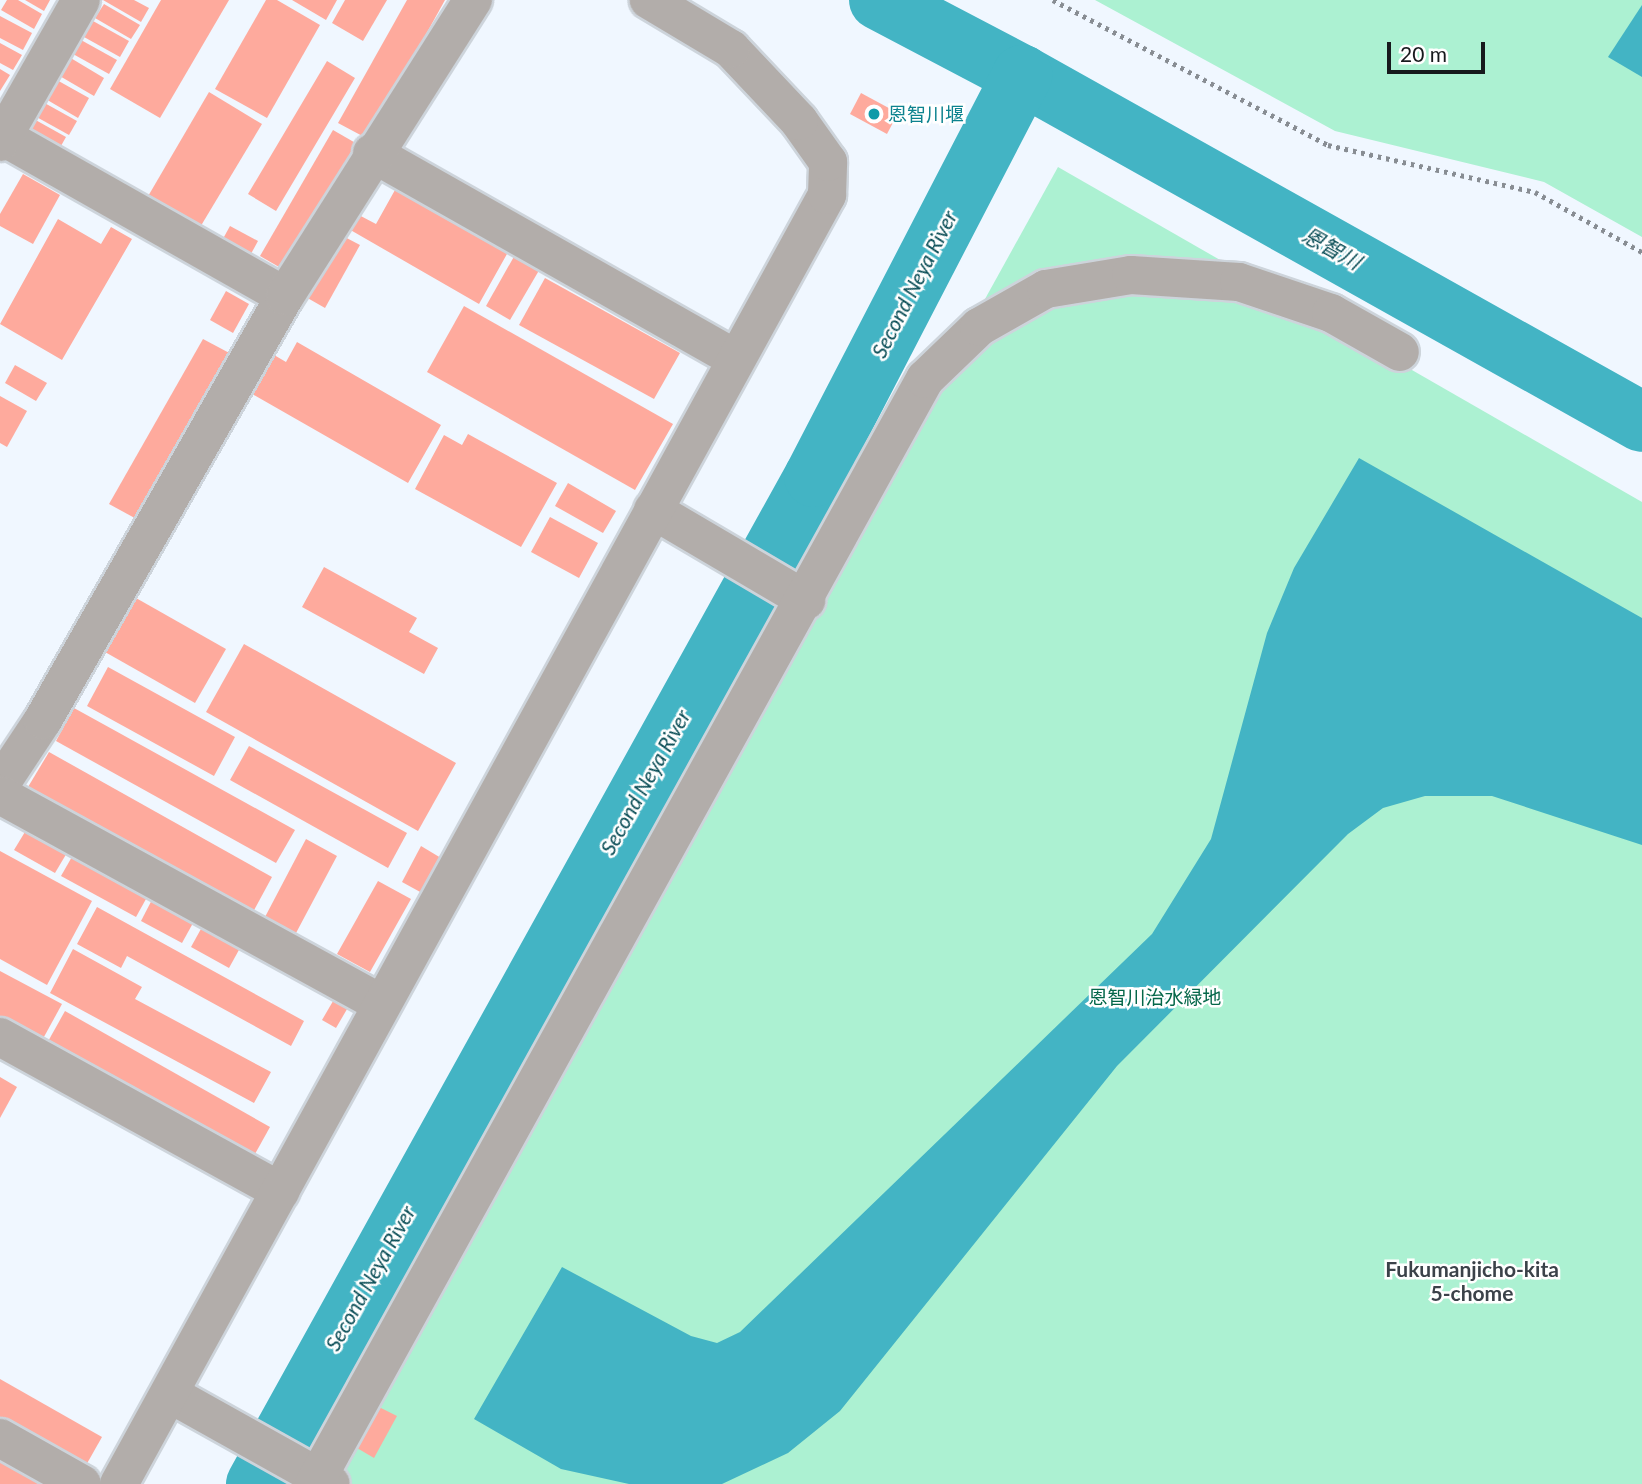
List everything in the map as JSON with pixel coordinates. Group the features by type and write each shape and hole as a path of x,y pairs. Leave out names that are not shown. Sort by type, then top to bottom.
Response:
{"street":[{"path":"81,0 1,138 285,296"},
{"path":"0,785 43,720 285,296 372,153 472,0"},
{"path":"119,1484 827,195 828,162 799,121 731,49 649,0"},
{"path":"372,153 736,359"},
{"path":"170,1394 321,1482 925,379 979,327 1046,289 1131,275 1239,282 1331,313 1400,352"},
{"path":"653,510 806,600"},
{"path":"0,795 382,1004"},
{"path":"0,1037 280,1191"},
{"path":"0,1438 82,1484"}],"path":[{"path":"1053,0 1328,145 1535,192 1642,252"}],"green space":[{"path":"1095,0 1642,0 1642,237 1544,182 1335,131"},
{"name":"恩智川治水緑地","path":"1058,167 1642,502 1642,1484 351,1484 338,1469"}],"water":[{"path":"1642,5 1642,77 1608,57"},
{"path":"1359,458 1642,618 1642,845 1492,796 1425,796 1383,808 1348,834 1117,1066 840,1411 788,1453 722,1484 629,1484 561,1469 474,1419 562,1267 691,1336 717,1343 740,1332 1152,934 1211,839 1267,633 1294,568"}],"building":[{"path":"7,0 18,0 42,14 34,29 1,10"},
{"path":"25,0 50,0 44,11"},
{"path":"103,0 134,0 149,8 141,22"},
{"path":"161,0 229,0 160,118 110,89"},
{"path":"266,0 277,0 320,25 267,118 215,89"},
{"path":"292,0 337,0 326,20"},
{"path":"345,0 387,0 363,41 332,23"},
{"path":"407,0 445,0 368,139 338,123"},
{"path":"104,4 140,25 131,39 95,18"},
{"path":"0,16 32,33 23,50 0,38"},
{"path":"93,21 129,41 120,57 84,37"},
{"path":"81,40 117,60 109,74 73,54"},
{"path":"0,43 22,55 13,70 0,63"},
{"path":"69,57 104,78 94,96 58,75"},
{"path":"327,61 355,78 276,211 248,194"},
{"path":"0,69 10,75 0,91"},
{"path":"55,79 89,98 78,118 44,98"},
{"path":"209,92 262,124 199,229 147,198"},
{"name":"恩智川堰","path":"861,93 898,113 887,134 850,114"},
{"path":"41,101 77,121 69,135 33,115"},
{"path":"32,118 66,137 57,153 24,134"},
{"path":"333,130 359,145 286,271 260,256"},
{"path":"23,174 60,195 33,244 0,226 0,214"},
{"path":"400,181 512,245 479,304 347,228 355,213 376,224"},
{"path":"58,219 101,244 111,227 132,239 62,360 0,324"},
{"path":"230,226 258,241 247,261 219,246"},
{"path":"339,234 360,245 325,308 304,296"},
{"path":"516,253 541,267 510,320 486,306"},
{"path":"545,278 680,353 654,399 519,325"},
{"path":"226,291 249,304 233,333 210,320"},
{"path":"464,306 673,424 635,490 427,372"},
{"path":"203,339 235,356 142,522 109,504"},
{"path":"297,342 441,425 408,483 247,391 269,352 286,362"},
{"path":"15,365 47,383 36,401 5,383"},
{"path":"0,396 27,411 7,447 0,443"},
{"path":"468,434 557,483 521,547 415,489 444,435 462,445"},
{"path":"568,483 616,511 603,533 555,506"},
{"path":"550,517 598,543 579,578 531,552"},
{"path":"324,567 417,618 409,632 438,648 424,674 302,607"},
{"path":"136,598 226,649 195,703 105,652"},
{"path":"244,644 456,763 418,831 206,712"},
{"path":"108,667 235,737 214,776 87,706"},
{"path":"74,708 295,830 276,863 56,741"},
{"path":"249,746 407,833 388,868 230,780"},
{"path":"49,752 272,877 252,914 28,787"},
{"path":"31,822 71,846 55,873 14,850"},
{"path":"306,839 337,856 296,933 265,917"},
{"path":"421,846 441,858 422,893 402,882"},
{"path":"77,848 151,890 136,917 61,876"},
{"path":"0,851 92,901 47,985 0,959"},
{"path":"378,881 411,899 370,972 337,954"},
{"path":"156,892 198,914 182,943 141,921"},
{"path":"97,907 304,1021 291,1046 127,956 121,968 77,944"},
{"path":"207,918 245,939 229,968 191,947"},
{"path":"73,949 142,987 135,999 271,1072 254,1103 50,993"},
{"path":"0,971 62,1004 39,1046 0,1025"},
{"path":"336,996 350,1004 336,1028 322,1020"},
{"path":"65,1011 270,1127 251,1161 46,1045"},
{"path":"0,1077 17,1087 0,1118"},
{"path":"0,1379 102,1437 85,1467 0,1419"},
{"path":"379,1407 397,1416 374,1458 357,1448"},
{"path":"0,1448 65,1484 0,1484"}],"waterway":[{"name":"恩智川","path":"879,0 1022,75 1642,422"},
{"name":"Second Neya River","path":"256,1484 814,477 1022,75"}],"place":[{"name":"恩智川堰","path":"874,114"}],"district":[{"name":"Fukumanjicho-kita 5-chome","path":"1472,1281"}]}
